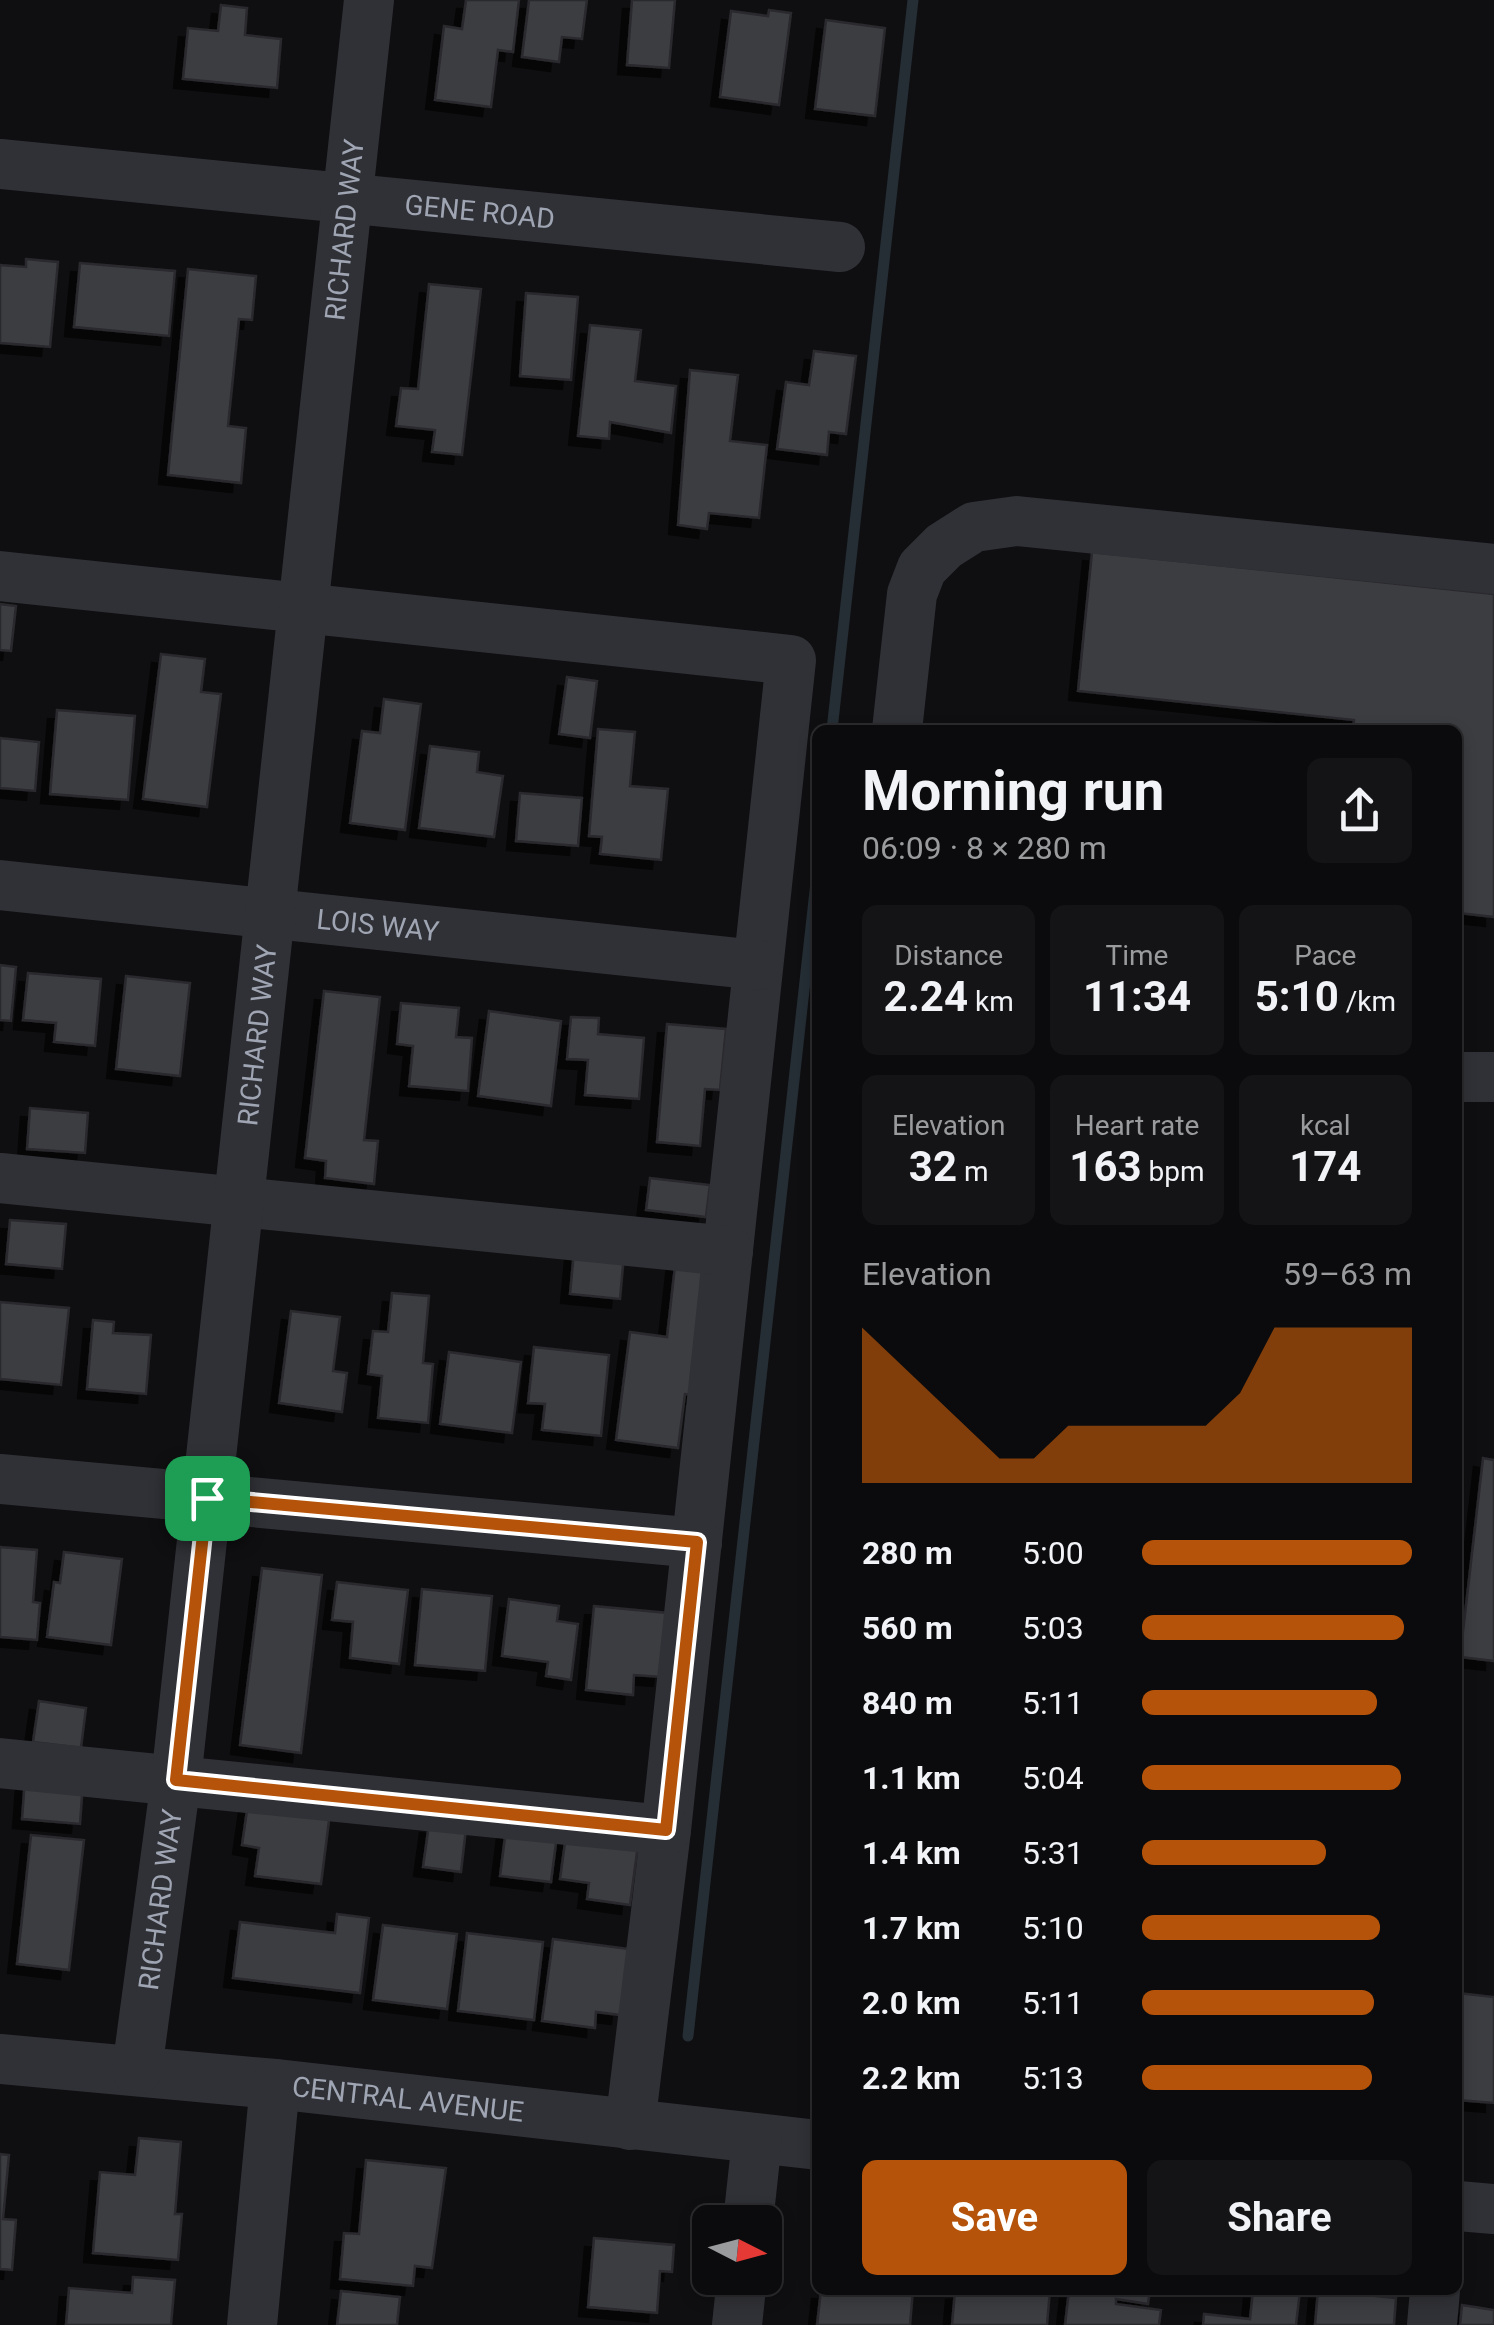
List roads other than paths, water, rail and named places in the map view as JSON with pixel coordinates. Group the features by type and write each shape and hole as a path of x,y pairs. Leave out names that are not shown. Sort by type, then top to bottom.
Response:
{"street":[{"name":"RICHARD WAY","path":"137,2070 176,1780 272,912 344,200 369,0"},
{"name":"GENE ROAD","path":"0,164 840,247"},
{"path":"897,725 912,594 922,568 944,546 974,527 1017,521 1494,569"},
{"path":"0,576 791,660 666,1830 630,2126"},
{"name":"LOIS WAY","path":"0,885 758,964"},
{"path":"1462,1077 1494,1077"},
{"path":"0,1178 728,1252"},
{"path":"0,1479 697,1542"},
{"path":"0,1764 666,1830"},
{"name":"CENTRAL AVENUE","path":"0,2058 275,2084 812,2145"},
{"path":"252,2325 275,2084"},
{"path":"750,2205 756,2140"},
{"path":"1462,2206 1494,2209"},
{"path":"737,2325 740,2295"},
{"path":"1432,2325 1435,2295"}],"waterway":[{"path":"833,725 913,0"},
{"path":"688,2036 812,918"}]}
